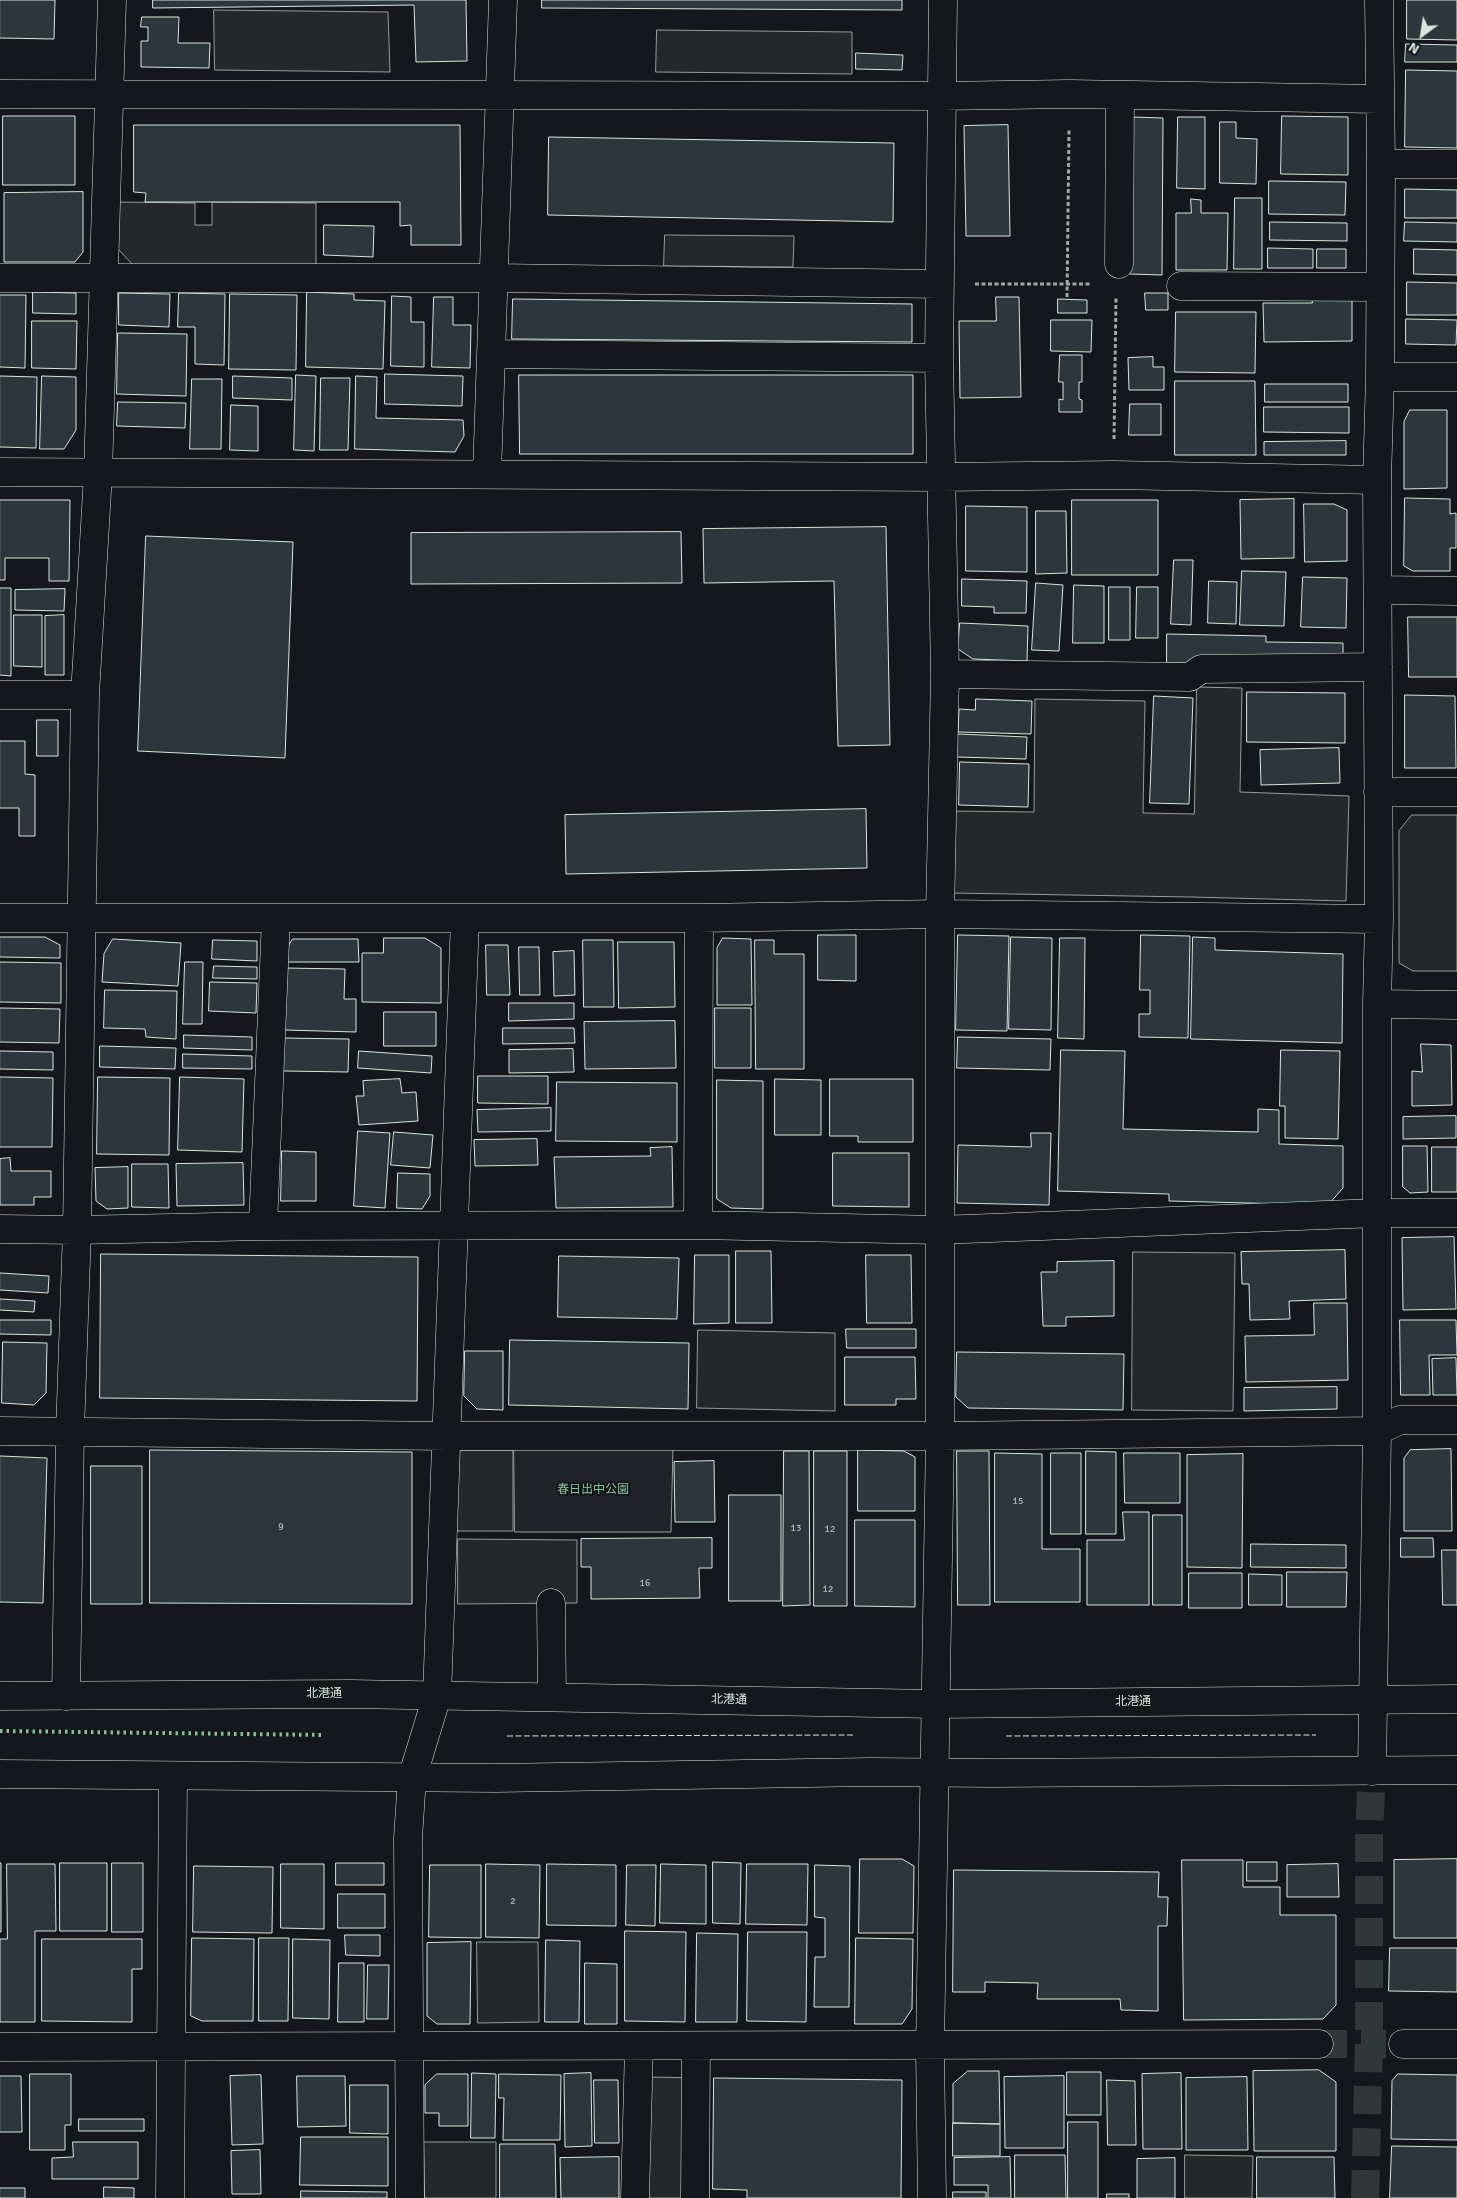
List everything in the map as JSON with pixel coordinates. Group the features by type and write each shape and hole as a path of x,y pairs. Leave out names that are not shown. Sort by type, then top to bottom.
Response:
{"street":[{"path":"66,1696 70,1432 77,1230 85,695 98,474 102,278 112,0"},
{"path":"487,474 493,354 499,96 504,0"},
{"path":"932,2198 930,2048 940,1436 940,914 946,674 939,358 943,0"},
{"path":"1372,1771 1378,1431 1377,1004 1379,919 1377,480 1380,376 1379,0"},
{"path":"0,94 499,96 941,96 1069,94 1380,99"},
{"path":"1119,264 1120,95"},
{"path":"1380,164 1457,164"},
{"path":"0,278 495,278 940,284"},
{"path":"1181,286 1380,287"},
{"path":"493,354 939,358"},
{"path":"1380,376 1457,377"},
{"path":"0,472 941,477 1114,475 1377,480"},
{"path":"1378,590 1457,591"},
{"path":"946,674 1190,677 1201,669 1378,667"},
{"path":"0,695 85,695"},
{"path":"1378,792 1457,792"},
{"path":"0,918 699,918 940,914 1379,919"},
{"path":"263,1226 276,918"},
{"path":"410,2198 408,1838 412,1778 437,1696 449,1590 447,1436 465,918"},
{"path":"698,1225 699,918"},
{"path":"1377,1004 1457,1005"},
{"path":"0,1229 698,1225 939,1230 1377,1213 1457,1213"},
{"path":"0,1432 447,1436 940,1436 1378,1431 1400,1420 1457,1420"},
{"path":"551,1603 552,1697"},
{"name":"北港通","path":"0,1696 342,1694 935,1704 1457,1699"},
{"path":"0,1774 412,1778 934,1772 1457,1770"},
{"path":"170,2198 173,1776"},
{"path":"0,2047 696,2046 930,2048 1319,2044"},
{"path":"1403,2044 1457,2044"},
{"path":"695,2198 696,2046"},
{"path":"635,2198 639,2047"}],"path":[{"path":"1068,297 1069,94"},
{"path":"940,284 1097,284"},
{"path":"1114,475 1116,293"}],"green space":[{"name":"春日出中公園","path":"514,1447 673,1448 671,1532 515,1532"}],"shaded area":[{"path":"214,10 388,12 390,72 215,70"},
{"path":"657,30 852,32 852,74 656,72"},
{"path":"118,202 195,203 195,225 212,225 212,202 316,203 316,266 134,266 117,248"},
{"path":"665,235 794,236 793,267 664,266"},
{"path":"1197,687 1242,688 1240,792 1349,796 1346,901 952,893 953,811 1034,812 1035,699 1145,701 1143,813 1194,814"},
{"path":"1412,815 1457,815 1457,971 1413,971 1399,963 1399,831"},
{"path":"1133,1252 1235,1253 1233,1411 1132,1410"},
{"path":"698,1330 835,1333 835,1411 697,1408"},
{"path":"461,1450 513,1450 513,1531 453,1531 454,1457"},
{"path":"458,1539 577,1540 577,1603 458,1604"},
{"path":"477,1942 538,1942 539,2022 478,2023"},
{"path":"647,2077 709,2078 709,2198 646,2198"},
{"path":"424,2142 496,2142 496,2198 425,2198"},
{"path":"1185,2155 1253,2156 1252,2198 1185,2198"}],"building":[{"path":"0,0 55,0 54,39 0,38"},
{"path":"153,0 466,0 467,61 416,62 414,5 153,8"},
{"path":"542,0 902,0 902,10 542,8"},
{"path":"1407,0 1457,0 1457,40 1407,39"},
{"path":"142,17 179,17 178,43 210,43 209,68 141,67 141,41 148,41 148,27 141,27"},
{"path":"1406,44 1457,45 1457,62 1405,62"},
{"path":"856,53 903,55 902,70 856,69"},
{"path":"1406,70 1457,71 1457,148 1405,147"},
{"path":"3,116 75,116 75,185 3,185"},
{"path":"1282,116 1348,117 1348,175 1281,174"},
{"path":"1132,117 1163,118 1162,275 1130,274"},
{"path":"1178,117 1205,117 1205,189 1177,188"},
{"path":"1220,122 1236,122 1236,138 1257,139 1256,184 1220,183"},
{"path":"134,125 460,125 461,245 411,245 411,225 400,226 400,202 145,202 146,193 134,192"},
{"path":"1008,125 1010,236 966,236 964,126"},
{"path":"549,137 894,143 893,222 548,215"},
{"path":"1269,181 1346,182 1345,215 1269,214"},
{"path":"1405,189 1457,190 1457,218 1405,218"},
{"path":"83,192 83,252 75,262 4,262 4,193"},
{"path":"1235,198 1262,198 1262,269 1234,269"},
{"path":"1191,199 1201,200 1201,213 1228,213 1227,270 1176,270 1176,213 1191,213"},
{"path":"1270,222 1347,223 1347,241 1270,240"},
{"path":"1405,222 1457,223 1457,242 1404,241"},
{"path":"324,225 374,226 373,257 324,255"},
{"path":"1268,248 1313,249 1313,268 1268,268"},
{"path":"1317,249 1346,249 1346,268 1317,268"},
{"path":"1414,249 1457,250 1457,275 1414,274"},
{"path":"1407,282 1457,283 1457,315 1407,315"},
{"path":"33,292 76,293 76,314 33,313"},
{"path":"307,292 354,294 354,300 385,301 383,369 306,367"},
{"path":"119,293 170,294 169,327 119,325"},
{"path":"179,293 225,294 224,365 195,364 195,327 178,327"},
{"path":"1145,293 1168,293 1168,310 1146,310"},
{"path":"230,294 297,295 296,370 229,369"},
{"path":"0,295 26,295 25,368 0,367"},
{"path":"392,296 411,297 411,322 424,322 424,367 391,366"},
{"path":"434,297 453,297 453,325 471,325 470,368 432,367"},
{"path":"996,297 1019,297 1021,397 960,398 959,321 996,321"},
{"path":"1312,298 1352,298 1352,341 1264,342 1263,303 1312,303"},
{"path":"513,299 912,304 912,342 512,339"},
{"path":"1058,299 1087,300 1087,313 1058,313"},
{"path":"1176,312 1256,312 1255,373 1175,372"},
{"path":"1406,319 1457,320 1456,345 1406,344"},
{"path":"1051,320 1092,320 1091,352 1051,351"},
{"path":"32,321 77,321 76,369 32,368"},
{"path":"118,333 187,334 186,396 117,394"},
{"path":"1060,355 1082,355 1082,382 1079,382 1079,399 1082,400 1082,412 1059,412 1059,399 1063,400 1063,382 1059,382"},
{"path":"1153,357 1153,367 1164,367 1164,390 1129,390 1128,358"},
{"path":"385,374 463,376 462,406 385,404"},
{"path":"296,375 316,376 314,451 294,450"},
{"path":"519,375 913,375 913,454 520,454"},
{"path":"0,376 37,377 36,448 0,447"},
{"path":"42,376 76,377 76,430 64,449 40,449"},
{"path":"233,376 292,378 292,400 233,398"},
{"path":"356,376 377,377 376,418 463,420 464,436 455,452 355,449"},
{"path":"321,378 350,378 348,450 320,450"},
{"path":"192,379 222,379 221,449 190,449"},
{"path":"1175,381 1255,381 1256,455 1175,455"},
{"path":"1265,384 1348,384 1348,402 1265,402"},
{"path":"118,402 186,403 185,428 117,426"},
{"path":"1130,404 1161,404 1161,435 1129,435"},
{"path":"231,405 258,406 258,451 230,450"},
{"path":"1264,407 1349,407 1349,433 1264,432"},
{"path":"1410,410 1447,410 1447,488 1404,489 1404,422"},
{"path":"1346,441 1346,455 1264,455 1264,442"},
{"path":"1405,498 1450,499 1450,514 1456,513 1456,548 1450,548 1450,571 1413,571 1404,566"},
{"path":"1294,499 1294,558 1241,559 1240,500"},
{"path":"0,500 70,500 69,581 49,581 49,558 5,558 5,580 0,580"},
{"path":"1072,500 1158,500 1158,575 1072,575"},
{"path":"1304,504 1334,504 1347,510 1347,561 1305,562"},
{"path":"966,506 1027,507 1027,572 966,571"},
{"path":"1036,511 1066,511 1067,573 1036,574"},
{"path":"886,527 890,745 838,746 834,581 704,583 703,529"},
{"path":"681,532 682,583 411,584 411,533"},
{"path":"146,536 293,542 285,758 138,751"},
{"path":"1174,560 1193,560 1191,625 1171,624"},
{"path":"1242,571 1286,572 1284,626 1240,625"},
{"path":"1303,577 1347,578 1346,628 1301,627"},
{"path":"962,579 1027,581 1026,613 994,613 994,607 962,606"},
{"path":"1209,581 1237,582 1236,624 1208,623"},
{"path":"1036,583 1063,585 1059,651 1032,650"},
{"path":"1074,585 1104,586 1104,643 1073,643"},
{"path":"1109,587 1130,587 1130,640 1109,640"},
{"path":"1137,587 1158,587 1158,638 1136,638"},
{"path":"0,588 11,588 11,676 0,675"},
{"path":"65,589 64,611 15,610 15,590"},
{"path":"14,615 42,615 42,667 14,666"},
{"path":"64,615 64,675 45,675 45,616"},
{"path":"1408,617 1457,617 1457,677 1409,677"},
{"path":"960,623 1028,626 1027,661 973,659 958,649"},
{"path":"1167,634 1266,636 1266,642 1343,643 1343,665 1167,663"},
{"path":"1247,692 1345,693 1345,743 1247,742"},
{"path":"1405,695 1455,696 1456,768 1405,768"},
{"path":"1154,696 1193,698 1189,804 1150,803"},
{"path":"976,699 1032,701 1031,734 958,732 959,709 975,710"},
{"path":"37,720 58,720 58,756 37,756"},
{"path":"958,734 1027,737 1026,759 957,757"},
{"path":"0,741 25,741 25,774 35,775 35,836 19,836 19,808 0,808"},
{"path":"1339,748 1340,783 1261,785 1260,750"},
{"path":"960,762 1029,764 1028,807 959,805"},
{"path":"866,809 867,868 566,874 565,815"},
{"path":"818,935 856,935 856,981 818,980"},
{"path":"958,935 1009,936 1007,1031 956,1030"},
{"path":"1141,935 1190,936 1188,1038 1139,1037 1139,1014 1150,1014 1150,990 1140,990"},
{"path":"0,937 45,937 60,945 60,958 0,957"},
{"path":"1011,937 1052,938 1051,1030 1009,1029"},
{"path":"1193,937 1215,938 1215,950 1343,954 1342,1043 1191,1039"},
{"path":"384,938 425,938 441,948 441,1003 362,1002 362,953 383,953"},
{"path":"723,938 751,939 752,1005 717,1005 717,948"},
{"path":"1060,938 1085,938 1084,1039 1058,1038"},
{"path":"113,939 181,943 178,986 102,982 104,954"},
{"path":"293,939 358,939 359,962 287,962 287,948"},
{"path":"213,940 257,941 257,961 212,959"},
{"path":"583,940 613,940 614,1007 584,1007"},
{"path":"755,940 774,940 774,954 804,954 804,1069 756,1069"},
{"path":"618,942 674,942 675,1007 619,1008"},
{"path":"486,945 508,945 510,995 487,995"},
{"path":"519,947 539,947 540,995 520,995"},
{"path":"574,951 575,995 554,996 553,952"},
{"path":"0,962 61,963 61,1003 0,1002"},
{"path":"185,962 203,962 202,1024 183,1024"},
{"path":"214,966 257,967 257,979 213,978"},
{"path":"285,968 345,969 344,999 356,999 356,1032 284,1030"},
{"path":"210,982 257,983 256,1013 209,1011"},
{"path":"105,990 177,991 176,1039 146,1037 145,1029 104,1028"},
{"path":"509,1003 574,1003 574,1019 509,1021"},
{"path":"0,1008 60,1009 59,1043 0,1042"},
{"path":"715,1008 751,1008 751,1068 715,1068"},
{"path":"384,1012 436,1012 436,1046 384,1046"},
{"path":"675,1021 676,1068 585,1069 584,1022"},
{"path":"503,1028 574,1028 575,1043 503,1044"},
{"path":"184,1035 252,1037 252,1050 184,1048"},
{"path":"958,1037 1051,1039 1050,1070 957,1068"},
{"path":"283,1038 349,1039 348,1072 283,1071"},
{"path":"1421,1044 1451,1045 1452,1105 1412,1106 1412,1071 1422,1072"},
{"path":"100,1046 176,1048 175,1069 100,1067"},
{"path":"573,1049 574,1072 509,1073 509,1050"},
{"path":"1061,1050 1125,1051 1123,1129 1258,1132 1258,1109 1279,1110 1279,1144 1343,1146 1343,1188 1328,1205 1169,1201 1169,1194 1058,1191"},
{"path":"1281,1050 1340,1051 1338,1139 1285,1138 1285,1106 1280,1106"},
{"path":"0,1051 53,1052 53,1070 0,1069"},
{"path":"359,1051 432,1056 431,1073 358,1068"},
{"path":"183,1054 252,1056 252,1069 183,1068"},
{"path":"478,1076 548,1076 548,1104 478,1103"},
{"path":"0,1077 53,1078 52,1147 0,1147"},
{"path":"98,1077 170,1078 169,1155 97,1154"},
{"path":"180,1077 244,1079 242,1152 178,1150"},
{"path":"400,1079 402,1093 416,1092 418,1121 359,1125 356,1096 364,1096 363,1081"},
{"path":"775,1079 821,1080 821,1135 775,1135"},
{"path":"830,1079 913,1079 913,1142 858,1142 858,1136 830,1136"},
{"path":"717,1080 763,1081 763,1209 731,1208 717,1199"},
{"path":"557,1082 677,1083 677,1142 556,1141"},
{"path":"551,1108 551,1131 478,1132 477,1110"},
{"path":"1456,1116 1456,1138 1403,1139 1403,1117"},
{"path":"358,1131 390,1133 385,1208 354,1206"},
{"path":"394,1132 433,1135 430,1168 391,1165"},
{"path":"1031,1133 1051,1133 1049,1205 957,1203 958,1145 1031,1147"},
{"path":"537,1139 538,1165 475,1166 474,1140"},
{"path":"1403,1146 1427,1146 1428,1192 1410,1193 1403,1187"},
{"path":"672,1147 673,1207 556,1208 554,1157 651,1156 650,1148"},
{"path":"1432,1147 1457,1147 1457,1192 1432,1192"},
{"path":"282,1151 316,1152 316,1201 281,1201"},
{"path":"833,1153 909,1153 909,1207 833,1206"},
{"path":"10,1158 11,1171 51,1171 51,1197 34,1197 34,1205 0,1205 0,1159"},
{"path":"243,1163 244,1205 177,1206 176,1164"},
{"path":"132,1164 168,1164 169,1208 132,1207"},
{"path":"128,1167 128,1208 107,1209 96,1201 95,1168"},
{"path":"398,1173 430,1174 430,1196 422,1209 397,1208"},
{"path":"1454,1237 1456,1309 1403,1310 1402,1238"},
{"path":"1345,1250 1346,1299 1289,1301 1290,1319 1250,1320 1249,1284 1242,1284 1241,1252"},
{"path":"736,1251 771,1251 772,1323 736,1323"},
{"path":"101,1254 418,1257 417,1401 100,1398"},
{"path":"695,1255 729,1255 729,1323 694,1324"},
{"path":"866,1255 911,1255 912,1323 867,1323"},
{"path":"559,1256 679,1258 677,1319 558,1317"},
{"path":"1114,1261 1114,1316 1066,1317 1066,1326 1043,1326 1041,1272 1057,1272 1057,1262"},
{"path":"0,1273 49,1276 48,1293 0,1290"},
{"path":"0,1299 35,1301 34,1312 0,1310"},
{"path":"1314,1303 1347,1303 1348,1380 1246,1382 1245,1336 1314,1335"},
{"path":"0,1320 51,1320 51,1335 0,1334"},
{"path":"1400,1320 1456,1320 1457,1355 1429,1355 1430,1395 1401,1395"},
{"path":"846,1329 916,1329 916,1348 847,1348"},
{"path":"510,1340 689,1343 688,1409 509,1405"},
{"path":"3,1342 47,1343 46,1393 34,1405 2,1403"},
{"path":"465,1351 503,1351 503,1410 477,1409 464,1396"},
{"path":"957,1352 1124,1354 1123,1410 968,1408 956,1397"},
{"path":"845,1357 915,1357 916,1399 896,1399 896,1405 845,1405"},
{"path":"1456,1358 1457,1395 1433,1395 1432,1359"},
{"path":"1337,1387 1337,1409 1244,1411 1244,1388"},
{"path":"1451,1449 1452,1531 1404,1531 1404,1458 1410,1450"},
{"path":"150,1450 412,1452 412,1604 150,1603"},
{"path":"858,1450 904,1451 915,1457 915,1511 858,1511"},
{"path":"784,1451 809,1451 810,1605 783,1606"},
{"path":"814,1451 847,1451 847,1606 814,1606"},
{"path":"957,1451 989,1451 990,1605 958,1605"},
{"path":"1086,1451 1116,1452 1116,1534 1086,1534"},
{"path":"995,1453 1042,1454 1042,1549 1080,1549 1080,1602 995,1602"},
{"path":"1051,1453 1081,1453 1081,1534 1051,1534"},
{"path":"1124,1453 1180,1453 1180,1503 1125,1503"},
{"path":"1243,1454 1242,1568 1187,1567 1187,1455"},
{"path":"0,1456 47,1458 43,1603 0,1602"},
{"path":"714,1461 715,1522 675,1522 674,1462"},
{"path":"91,1466 142,1466 142,1604 91,1604"},
{"path":"729,1495 781,1495 781,1601 729,1601"},
{"path":"1123,1512 1149,1512 1149,1605 1087,1605 1087,1540 1124,1540"},
{"path":"1153,1515 1182,1515 1182,1605 1153,1605"},
{"path":"855,1520 915,1520 915,1607 855,1606"},
{"path":"712,1538 712,1568 699,1568 700,1598 591,1599 591,1567 581,1567 581,1539"},
{"path":"1401,1538 1433,1538 1434,1557 1401,1557"},
{"path":"1251,1544 1346,1545 1346,1568 1251,1567"},
{"path":"1442,1550 1457,1550 1457,1605 1443,1605"},
{"path":"1287,1572 1347,1572 1346,1607 1287,1607"},
{"path":"1189,1573 1242,1573 1242,1608 1189,1608"},
{"path":"1249,1574 1282,1575 1282,1605 1249,1605"},
{"path":"860,1859 902,1859 914,1866 913,1933 859,1933"},
{"path":"1457,1859 1457,1938 1394,1938 1394,1860"},
{"path":"1182,1860 1243,1860 1243,1887 1280,1887 1280,1915 1336,1915 1336,2005 1323,2019 1184,2020"},
{"path":"713,1862 741,1863 740,1924 713,1923"},
{"path":"1247,1862 1277,1862 1277,1881 1247,1881"},
{"path":"1,1863 1,1932 0,1932"},
{"path":"60,1863 107,1863 107,1931 60,1931"},
{"path":"112,1863 143,1863 143,1932 112,1932"},
{"path":"336,1863 384,1863 384,1885 336,1885"},
{"path":"7,1864 55,1864 56,1931 35,1931 35,2022 0,2022 0,1939 7,1939"},
{"path":"281,1864 324,1864 324,1929 281,1928"},
{"path":"486,1864 540,1865 539,1938 486,1937"},
{"path":"547,1864 616,1865 616,1926 547,1925"},
{"path":"661,1864 706,1865 706,1924 660,1923"},
{"path":"747,1864 808,1864 807,1925 746,1924"},
{"path":"1338,1864 1339,1897 1287,1897 1287,1865"},
{"path":"430,1865 481,1865 481,1938 429,1937"},
{"path":"627,1865 656,1865 655,1926 626,1925"},
{"path":"815,1865 850,1866 849,2007 814,2007 815,1957 825,1957 825,1918 815,1917"},
{"path":"194,1866 273,1867 272,1933 193,1932"},
{"path":"954,1870 1159,1872 1158,1897 1168,1897 1167,1926 1158,1926 1158,2011 1121,2010 1120,1999 1037,1999 1038,1983 985,1982 985,1992 953,1992"},
{"path":"338,1894 385,1894 385,1928 338,1928"},
{"path":"625,1931 686,1932 685,2022 625,2021"},
{"path":"748,1932 807,1932 806,2022 747,2021"},
{"path":"697,1933 738,1934 737,2022 696,2022"},
{"path":"345,1935 380,1935 380,1956 346,1955"},
{"path":"192,1938 254,1939 253,2021 202,2021 191,2016"},
{"path":"259,1938 289,1938 288,2021 259,2021"},
{"path":"856,1938 913,1939 912,2009 902,2024 855,2024"},
{"path":"42,1939 142,1939 142,1969 132,1969 132,2022 42,2021"},
{"path":"293,1939 330,1940 329,2019 293,2018"},
{"path":"546,1940 580,1941 579,2022 545,2022"},
{"path":"471,1942 470,2024 437,2024 427,2016 427,1943"},
{"path":"1390,1948 1457,1948 1457,1992 1389,1991"},
{"path":"339,1963 364,1963 364,2022 338,2022"},
{"path":"585,1963 617,1964 617,2024 585,2024"},
{"path":"368,1965 389,1965 388,2019 367,2019"},
{"path":"1319,2070 1336,2082 1336,2151 1254,2151 1253,2071"},
{"path":"968,2071 999,2071 1000,2124 953,2123 953,2084"},
{"path":"1067,2072 1101,2072 1101,2115 1067,2115"},
{"path":"472,2073 496,2074 495,2138 471,2138"},
{"path":"591,2073 592,2146 565,2147 564,2074"},
{"path":"1181,2073 1182,2149 1143,2149 1142,2074"},
{"path":"30,2074 71,2074 71,2125 65,2125 65,2150 30,2150"},
{"path":"437,2074 468,2074 468,2126 439,2126 439,2113 425,2113 425,2085"},
{"path":"499,2074 561,2075 560,2140 503,2140 504,2098 499,2098"},
{"path":"1398,2074 1457,2075 1457,2140 1391,2139 1392,2081"},
{"path":"261,2075 263,2144 232,2145 230,2076"},
{"path":"0,2076 21,2076 22,2132 0,2132"},
{"path":"297,2076 345,2076 346,2126 298,2127"},
{"path":"1064,2076 1064,2148 1005,2148 1004,2077"},
{"path":"1247,2077 1248,2150 1186,2150 1186,2078"},
{"path":"714,2078 902,2080 901,2198 747,2198 747,2190 713,2189"},
{"path":"594,2080 618,2080 619,2143 595,2143"},
{"path":"1107,2080 1135,2081 1136,2145 1108,2145"},
{"path":"350,2085 388,2085 388,2134 350,2133"},
{"path":"79,2119 144,2119 144,2131 79,2131"},
{"path":"1068,2122 1098,2122 1098,2198 1068,2198"},
{"path":"953,2123 1000,2124 1000,2156 953,2156"},
{"path":"301,2137 388,2137 388,2186 300,2185"},
{"path":"73,2142 138,2142 138,2179 52,2179 52,2158 73,2157"},
{"path":"500,2144 555,2144 556,2198 500,2198"},
{"path":"1392,2146 1457,2147 1457,2198 1390,2198"},
{"path":"260,2150 261,2194 232,2194 231,2151"},
{"path":"1015,2155 1065,2155 1066,2198 1015,2198"},
{"path":"619,2157 619,2198 561,2198 560,2158"},
{"path":"1010,2157 1011,2198 988,2198 988,2185 954,2185 954,2158"},
{"path":"1257,2157 1334,2157 1335,2198 1257,2198"},
{"path":"1175,2158 1175,2198 1137,2198 1137,2159"},
{"path":"104,2187 134,2188 134,2198 104,2198"},
{"path":"0,2188 25,2188 25,2198 0,2198"},
{"path":"301,2191 387,2192 387,2198 301,2198"},
{"path":"953,2192 986,2192 986,2198 953,2198"},
{"path":"1107,2194 1129,2194 1129,2198 1107,2198"}],"tunnel":[{"path":"1365,2198 1369,2043 1369,1832 1372,1771"},
{"path":"1319,2044 1386,2044"}],"hedge":[{"path":"0,1731 325,1735"}],"fence":[{"path":"507,1736 855,1735"},
{"path":"1006,1736 1316,1735"}]}
